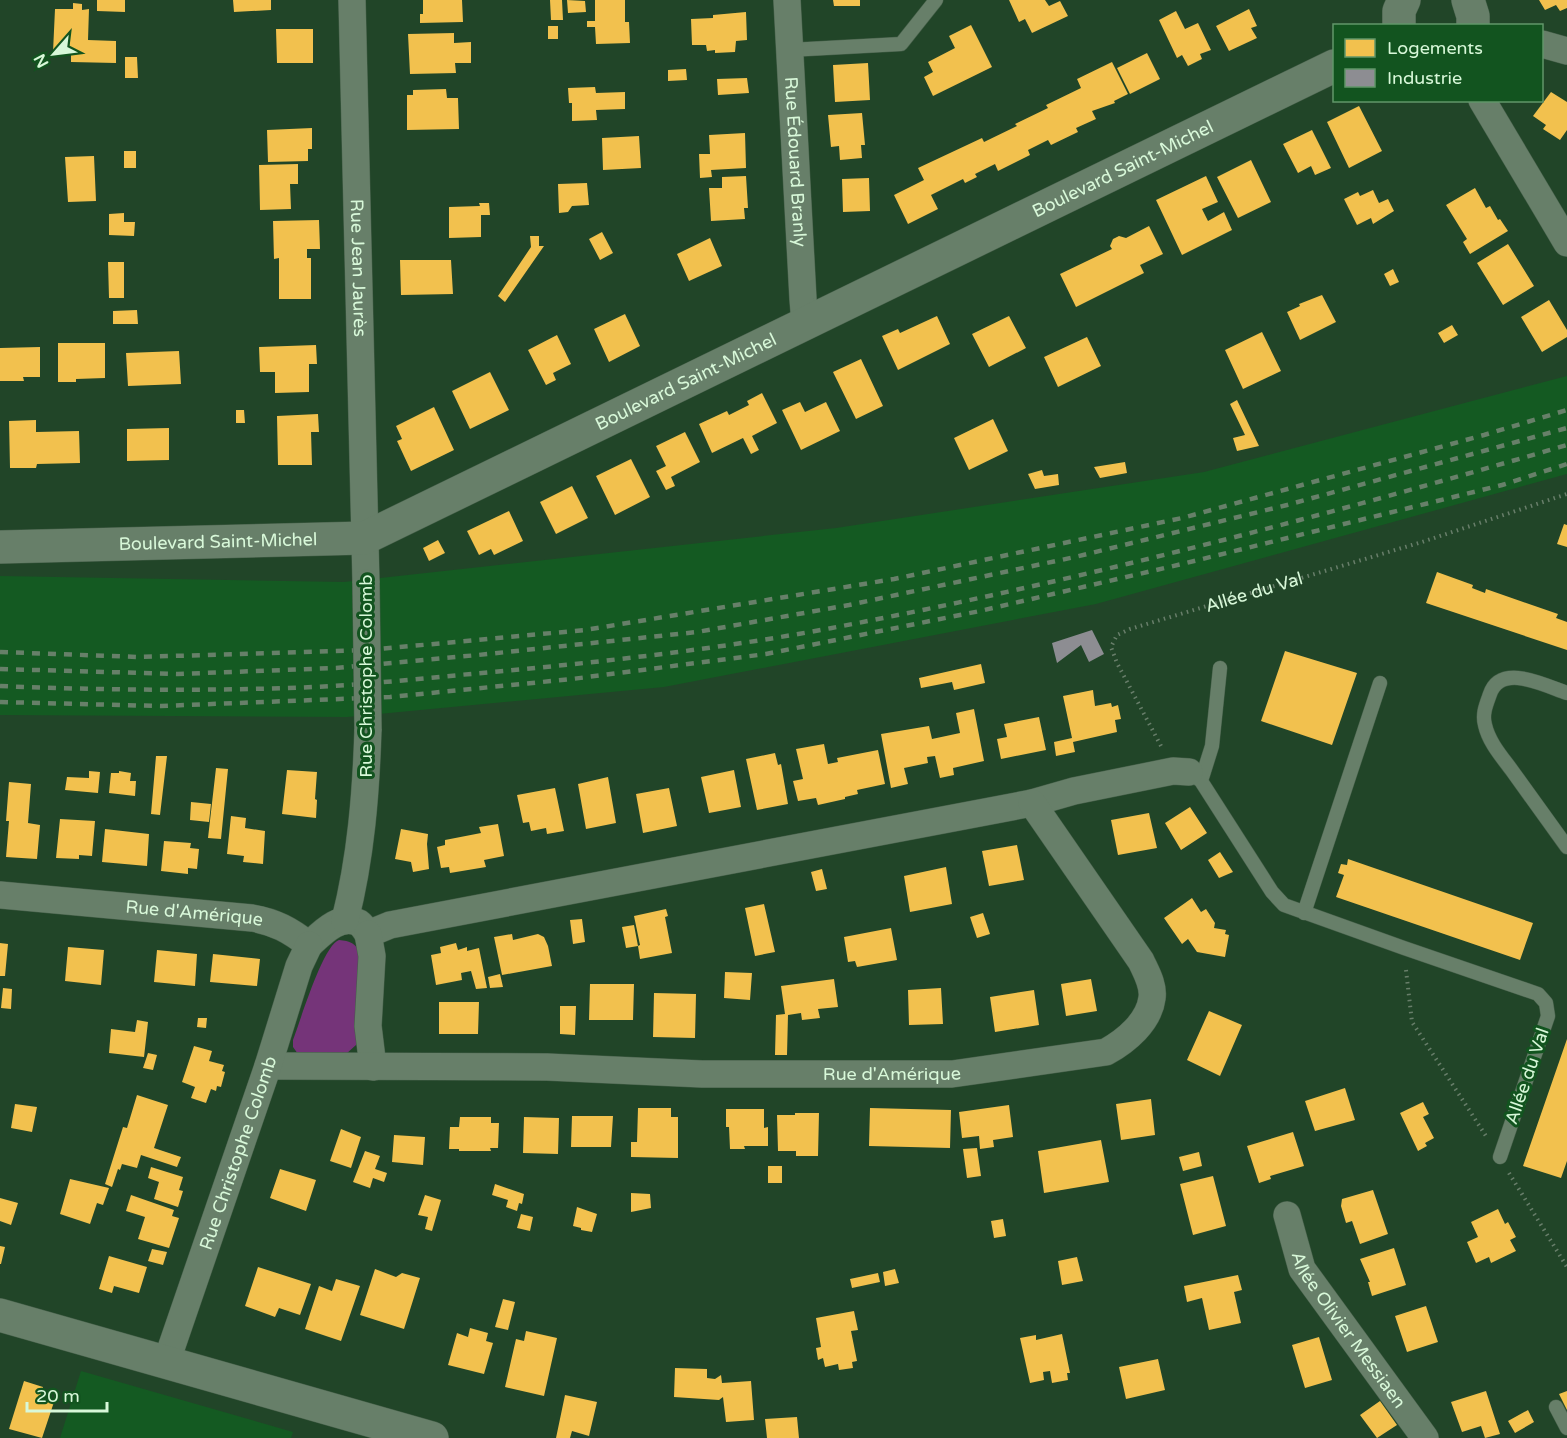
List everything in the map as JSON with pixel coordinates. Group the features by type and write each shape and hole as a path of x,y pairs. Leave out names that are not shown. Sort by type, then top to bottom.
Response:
{"street":[{"name":"Rue Jean Jaurès","path":"352,0 364,538"},
{"name":"Rue Édouard Branly","path":"787,0 802,299 808,323"},
{"path":"1399,24 1404,0"},
{"path":"1468,0 1473,24"},
{"path":"1543,44 1567,51"},
{"name":"Boulevard Saint-Michel","path":"0,547 364,538 1333,67"},
{"path":"1483,102 1567,243"},
{"name":"Rue Christophe Colomb","path":"345,920 362,832 367,777 364,538"},
{"path":"368,934 390,925 1032,803 1074,791 1188,775"},
{"name":"Rue d'Amérique","path":"268,1066 547,1067 702,1074 952,1074 1106,1052 1122,1043 1145,1017 1152,998 1150,981 1141,961 1032,803"},
{"name":"Rue d'Amérique","path":"0,895 252,918 270,921 287,928 309,945"},
{"path":"309,945 328,928 345,920 359,924 368,934 372,956 368,1026 373,1067"},
{"name":"Rue Christophe Colomb","path":"166,1363 268,1066 299,966 309,945"},
{"name":"Allée Olivier Messiaen","path":"1287,1215 1302,1269 1425,1438"},
{"path":"0,1315 432,1438"}],"lane":[{"path":"789,50 901,44 936,0"},
{"path":"1188,775 1212,746 1220,668"},
{"path":"1567,693 1522,678 1511,677 1499,682 1491,689 1484,711 1484,724 1496,747 1567,847"},
{"path":"1304,913 1380,683"},
{"name":"Allée du Val","path":"1188,775 1272,892 1284,905 1538,994 1546,1003 1548,1016 1500,1157"},
{"path":"1556,1407 1567,1428"}],"path":[{"name":"Allée du Val","path":"1188,775 1117,663 1112,647 1117,635 1130,629 1422,542 1567,494"},
{"path":"1404,948 1412,1022 1500,1157 1567,1267"}],"shaded area":[{"path":"1567,376 1567,474 1096,604 664,687 347,717 0,715 0,576 344,582 836,528 1204,472"},
{"path":"339,940 352,943 360,954 356,1045 346,1054 298,1054 293,1047 293,1040 306,1002 326,955"},
{"path":"81,1371 293,1432 291,1438 60,1438"}],"building: Logements":[{"path":"97,0 125,0 125,12 97,11"},
{"path":"233,0 271,0 271,10 234,12"},
{"path":"423,0 462,0 463,22 420,23 420,14 423,14"},
{"path":"550,0 562,0 563,20 551,20"},
{"path":"567,0 585,1 586,12 568,13"},
{"path":"595,0 625,0 625,22 629,22 630,43 596,44 595,27 587,27 587,21 595,21"},
{"path":"833,0 860,0 860,6 834,6"},
{"path":"1009,0 1045,0 1049,6 1060,1 1068,16 1032,33 1025,19 1019,22"},
{"path":"1539,0 1567,0 1567,8 1560,11 1556,5 1545,10"},
{"path":"73,3 82,4 82,10 89,9 88,40 116,41 116,63 71,62 71,52 53,52 55,9 73,9"},
{"path":"1249,9 1257,26 1251,28 1257,38 1229,51 1216,26"},
{"path":"1176,11 1185,29 1198,23 1211,50 1200,54 1202,59 1188,66 1182,55 1177,58 1159,20"},
{"path":"746,12 747,40 736,41 735,52 715,53 715,50 707,51 706,45 692,45 691,19"},
{"path":"971,25 992,67 933,96 924,77 933,72 928,62 955,48 949,36"},
{"path":"548,26 558,26 558,39 548,39"},
{"path":"276,29 313,29 313,63 277,63"},
{"path":"454,33 454,43 471,42 471,63 455,63 456,73 410,74 408,34"},
{"path":"1147,53 1160,79 1130,94 1117,68"},
{"path":"125,57 137,57 138,78 125,78"},
{"path":"1112,62 1128,94 1114,101 1115,103 1092,111 1096,119 1076,128 1078,132 1051,145 1048,140 1028,150 1030,155 998,171 995,164 975,174 977,177 965,183 963,179 931,195 938,209 908,224 894,195 924,180 918,168 982,138 984,142 1017,126 1015,124 1048,108 1046,105 1081,88 1077,79"},
{"path":"868,63 870,100 835,102 833,65"},
{"path":"686,69 687,80 668,81 668,70"},
{"path":"747,78 749,93 718,95 717,79"},
{"path":"595,87 596,93 625,92 625,109 596,110 597,120 572,121 572,103 569,103 568,88"},
{"path":"446,89 447,98 458,98 459,129 407,130 407,95 413,95 413,90"},
{"path":"1551,92 1567,102 1567,130 1560,140 1543,129 1546,125 1533,116"},
{"path":"1359,106 1382,151 1349,168 1327,122"},
{"path":"862,113 865,145 861,145 862,158 840,160 839,146 831,147 828,115"},
{"path":"312,128 312,149 308,149 308,161 268,162 267,130"},
{"path":"1312,130 1331,168 1315,175 1311,166 1298,173 1283,144"},
{"path":"745,133 746,168 711,170 712,177 700,178 699,154 710,154 709,135"},
{"path":"639,136 641,168 603,170 602,138"},
{"path":"124,151 136,151 136,168 124,168"},
{"path":"94,156 96,201 68,202 65,157"},
{"path":"1251,160 1271,202 1238,218 1217,177"},
{"path":"298,164 298,184 290,184 291,209 260,210 259,165"},
{"path":"746,176 748,208 744,208 745,219 711,221 709,188 722,188 722,177"},
{"path":"1206,176 1218,202 1202,209 1208,221 1224,212 1232,230 1182,255 1156,200"},
{"path":"869,178 870,211 843,212 842,179"},
{"path":"587,183 589,205 572,206 568,212 559,213 558,184"},
{"path":"1475,188 1486,208 1490,206 1508,231 1470,254 1463,242 1467,239 1446,205"},
{"path":"1373,190 1379,203 1388,199 1394,211 1373,224 1371,218 1357,225 1344,199 1358,192 1360,196"},
{"path":"479,203 489,203 490,215 481,215 481,237 449,238 449,207 480,206"},
{"path":"124,213 124,222 135,222 134,236 109,235 109,214"},
{"path":"319,220 320,249 307,249 307,258 311,258 311,299 279,299 279,258 274,259 273,221"},
{"path":"1149,226 1163,254 1140,265 1144,273 1076,307 1060,274 1112,249 1110,246 1113,239 1119,236 1126,238"},
{"path":"602,232 613,253 600,260 589,239"},
{"path":"530,236 539,236 539,246 544,246 505,302 498,296 531,247"},
{"path":"710,238 722,266 689,281 677,254"},
{"path":"1508,244 1534,286 1503,305 1477,263"},
{"path":"400,260 451,260 453,294 401,295"},
{"path":"108,262 124,262 124,298 109,298"},
{"path":"1393,269 1399,282 1390,286 1384,274"},
{"path":"1322,295 1336,322 1300,340 1287,312 1300,306 1299,304"},
{"path":"1549,300 1567,330 1567,337 1542,352 1521,317"},
{"path":"137,310 138,324 113,324 113,311"},
{"path":"625,314 640,346 609,362 594,329"},
{"path":"937,316 950,344 898,370 882,336 898,329 900,333"},
{"path":"1009,316 1026,348 989,367 972,334"},
{"path":"1452,325 1458,335 1444,343 1438,333"},
{"path":"1262,332 1281,371 1243,389 1225,350"},
{"path":"557,335 571,364 553,373 556,380 546,385 528,350"},
{"path":"1087,337 1101,366 1058,387 1044,357"},
{"path":"58,343 105,343 105,378 58,382"},
{"path":"316,345 317,364 309,364 309,392 275,393 275,372 260,372 259,347"},
{"path":"40,347 40,377 23,377 24,381 0,381 0,348"},
{"path":"179,351 181,384 128,386 126,353"},
{"path":"861,359 883,406 856,419 833,372"},
{"path":"490,372 509,410 470,429 452,391"},
{"path":"762,393 777,423 752,436 759,450 751,454 743,438 712,453 699,424 727,411 729,415 749,405 747,401"},
{"path":"1237,400 1259,446 1237,451 1233,438 1245,435 1230,404"},
{"path":"800,402 805,412 826,402 840,431 801,450 782,410"},
{"path":"434,407 454,450 411,471 397,441 402,439 396,426"},
{"path":"236,410 244,410 245,423 236,423"},
{"path":"318,414 319,432 311,432 312,465 278,465 277,416"},
{"path":"993,419 1008,451 969,470 954,438"},
{"path":"36,420 36,432 79,431 80,463 37,464 36,468 10,468 9,421"},
{"path":"169,428 169,460 127,461 127,429"},
{"path":"685,432 700,462 671,477 675,486 666,490 656,471 666,466 656,446"},
{"path":"631,459 650,497 615,515 596,476"},
{"path":"1125,462 1127,473 1100,478 1094,467"},
{"path":"1042,470 1044,476 1058,474 1059,485 1035,489 1028,474"},
{"path":"572,486 588,518 556,534 540,502"},
{"path":"509,511 523,541 494,555 491,549 479,555 467,531"},
{"path":"1564,524 1567,525 1567,547 1557,544"},
{"path":"438,540 445,553 429,561 423,548"},
{"path":"1437,572 1473,585 1472,588 1485,593 1486,589 1558,614 1556,618 1567,622 1567,650 1426,603"},
{"path":"1285,651 1357,673 1332,745 1261,721"},
{"path":"981,664 985,683 954,690 952,682 921,688 919,678"},
{"path":"1093,690 1095,706 1111,703 1112,707 1118,705 1121,719 1115,720 1117,732 1073,742 1075,752 1056,756 1054,742 1072,738 1063,696"},
{"path":"974,709 984,761 953,768 954,775 940,778 935,756 927,757 928,763 904,768 908,784 891,788 881,734 929,726 932,739 960,733 956,713"},
{"path":"1039,717 1046,750 1001,759 997,739 1007,737 1004,724"},
{"path":"824,744 828,764 838,762 837,758 878,750 885,784 857,790 858,794 845,797 845,799 818,805 816,798 798,801 793,781 803,779 796,749"},
{"path":"775,753 778,765 781,764 788,804 757,810 746,759"},
{"path":"156,756 167,756 160,815 151,814"},
{"path":"216,768 228,769 221,839 208,838"},
{"path":"287,770 317,772 316,818 282,814"},
{"path":"734,770 741,807 709,813 701,777"},
{"path":"89,771 100,772 98,793 65,790 67,777 89,778"},
{"path":"119,771 131,773 130,781 136,781 135,796 109,793 111,773 119,773"},
{"path":"608,777 616,823 586,829 578,784"},
{"path":"9,782 31,784 28,823 40,825 37,859 6,857"},
{"path":"555,788 564,831 547,834 546,828 531,831 529,822 523,823 517,795"},
{"path":"669,788 677,826 643,833 636,794"},
{"path":"191,802 211,804 209,822 190,820"},
{"path":"1190,807 1207,833 1181,850 1165,823"},
{"path":"1149,813 1157,848 1118,855 1111,820"},
{"path":"231,816 246,818 245,828 265,831 263,864 243,862 244,856 227,854"},
{"path":"60,819 95,821 92,856 79,855 79,859 56,858"},
{"path":"498,824 504,856 484,860 486,867 450,873 449,867 441,868 437,847 445,845 445,840 481,833 479,827"},
{"path":"105,829 149,834 147,866 102,862"},
{"path":"401,829 428,834 429,869 413,872 411,862 395,859"},
{"path":"164,841 191,843 190,848 199,849 197,869 188,868 188,874 161,871"},
{"path":"1017,845 1024,880 989,886 982,851"},
{"path":"1220,852 1233,872 1219,878 1208,860"},
{"path":"1348,859 1533,923 1520,960 1336,897 1344,875 1338,873 1341,864 1347,865"},
{"path":"946,867 952,904 910,912 904,876"},
{"path":"822,869 827,889 816,891 811,872"},
{"path":"1192,898 1201,912 1206,909 1215,923 1214,928 1226,930 1225,934 1229,935 1225,957 1197,952 1188,939 1182,944 1164,918"},
{"path":"764,904 775,952 755,956 745,908"},
{"path":"666,909 668,916 665,917 672,953 640,959 638,946 640,945 634,916"},
{"path":"983,913 990,934 977,938 970,917"},
{"path":"582,919 585,942 573,944 570,920"},
{"path":"634,925 638,946 626,948 622,927"},
{"path":"891,928 897,960 857,967 855,961 848,962 844,937"},
{"path":"512,934 513,940 538,934 544,937 552,966 502,975 494,937"},
{"path":"0,943 8,944 5,976 0,976"},
{"path":"456,943 458,950 467,947 467,951 479,948 487,988 476,989 471,971 461,973 462,980 436,985 431,955 441,953 440,947"},
{"path":"68,947 104,950 101,985 65,981"},
{"path":"157,950 197,954 195,986 154,982"},
{"path":"213,954 260,959 257,986 210,982"},
{"path":"725,972 752,973 750,1000 724,998"},
{"path":"500,974 503,987 490,988 488,977"},
{"path":"834,979 838,1007 818,1009 820,1018 802,1020 801,1013 788,1015 787,1055 775,1055 776,1015 785,1014 781,986"},
{"path":"1091,979 1097,1011 1066,1016 1061,984"},
{"path":"590,984 634,984 633,1020 589,1020"},
{"path":"3,988 12,989 11,1009 1,1008"},
{"path":"941,988 943,1024 909,1025 908,990"},
{"path":"1034,990 1039,1025 995,1032 990,997"},
{"path":"654,993 696,994 695,1038 653,1037"},
{"path":"439,1002 479,1002 478,1034 439,1034"},
{"path":"560,1006 576,1006 575,1035 560,1034"},
{"path":"1209,1011 1242,1025 1220,1076 1187,1060"},
{"path":"198,1018 207,1018 206,1028 197,1027"},
{"path":"137,1020 148,1022 144,1057 109,1053 111,1029 135,1032"},
{"path":"1567,1039 1567,1161 1561,1178 1523,1166"},
{"path":"194,1046 212,1051 209,1061 224,1065 222,1071 225,1072 221,1087 217,1086 216,1091 211,1089 206,1103 191,1098 195,1087 182,1082"},
{"path":"148,1053 157,1055 153,1070 143,1068"},
{"path":"1345,1088 1355,1120 1315,1131 1305,1101"},
{"path":"137,1095 168,1105 154,1148 181,1157 177,1167 141,1155 137,1168 122,1164 112,1187 105,1184 123,1127 127,1128"},
{"path":"1151,1099 1155,1135 1121,1140 1116,1104"},
{"path":"1423,1102 1429,1114 1423,1117 1434,1138 1418,1151 1400,1113"},
{"path":"15,1104 37,1107 32,1132 11,1128"},
{"path":"1009,1105 1013,1137 993,1140 994,1147 980,1149 979,1136 962,1138 959,1112"},
{"path":"638,1108 671,1108 671,1117 678,1117 678,1158 631,1157 631,1142 637,1142"},
{"path":"870,1108 951,1110 950,1148 869,1146"},
{"path":"726,1109 764,1109 764,1128 768,1127 768,1146 744,1146 745,1149 730,1149"},
{"path":"795,1113 819,1113 818,1156 796,1156 796,1151 778,1151 777,1115 795,1115"},
{"path":"572,1116 613,1116 611,1147 571,1147"},
{"path":"460,1117 491,1117 491,1123 499,1123 498,1148 490,1148 491,1151 449,1149 450,1127 459,1127"},
{"path":"524,1117 559,1118 558,1154 523,1153"},
{"path":"341,1129 361,1137 351,1168 330,1161"},
{"path":"1293,1132 1304,1166 1270,1176 1271,1179 1259,1183 1247,1146"},
{"path":"394,1135 425,1137 423,1165 392,1162"},
{"path":"1101,1140 1109,1182 1044,1193 1038,1151"},
{"path":"977,1148 981,1176 967,1178 963,1149"},
{"path":"365,1151 380,1156 375,1169 387,1173 384,1182 373,1178 370,1188 353,1182"},
{"path":"1199,1152 1202,1166 1183,1171 1179,1157"},
{"path":"768,1166 782,1166 782,1183 768,1183"},
{"path":"151,1167 183,1177 179,1190 183,1191 178,1207 154,1199 159,1182 148,1178"},
{"path":"280,1169 316,1180 306,1211 270,1198"},
{"path":"1213,1176 1226,1226 1193,1235 1180,1184"},
{"path":"70,1179 109,1188 103,1205 97,1203 90,1224 60,1214"},
{"path":"495,1184 524,1194 522,1204 519,1203 517,1211 506,1207 508,1200 492,1195"},
{"path":"1373,1190 1388,1234 1360,1244 1352,1221 1346,1223 1341,1206 1342,1199"},
{"path":"631,1193 650,1194 651,1208 631,1212"},
{"path":"131,1195 174,1210 172,1216 179,1218 169,1248 138,1239 145,1217 126,1211"},
{"path":"425,1195 441,1200 432,1231 425,1229 428,1217 418,1215"},
{"path":"0,1198 18,1203 11,1225 0,1221"},
{"path":"577,1207 597,1214 592,1232 573,1226"},
{"path":"1498,1209 1505,1224 1508,1222 1516,1237 1510,1240 1516,1251 1491,1263 1489,1257 1476,1263 1467,1242 1478,1237 1471,1222"},
{"path":"521,1214 533,1217 530,1231 517,1228"},
{"path":"1003,1219 1006,1236 994,1238 991,1221"},
{"path":"0,1246 5,1247 1,1264 0,1264"},
{"path":"1394,1248 1406,1285 1372,1296 1368,1282 1370,1282 1360,1259"},
{"path":"152,1249 167,1252 163,1265 148,1261"},
{"path":"109,1256 147,1267 139,1293 114,1286 112,1293 99,1289"},
{"path":"1077,1257 1083,1281 1062,1285 1058,1261"},
{"path":"258,1267 311,1284 300,1315 279,1308 275,1317 245,1306"},
{"path":"375,1269 396,1277 402,1273 420,1278 404,1329 360,1315"},
{"path":"895,1269 899,1283 885,1286 883,1272"},
{"path":"878,1273 880,1282 852,1288 850,1279"},
{"path":"1238,1275 1242,1290 1234,1292 1241,1323 1209,1330 1202,1298 1187,1302 1184,1286"},
{"path":"336,1279 360,1286 341,1341 305,1329 319,1286 332,1291"},
{"path":"503,1299 515,1302 508,1330 495,1327"},
{"path":"1426,1306 1438,1342 1407,1352 1395,1316"},
{"path":"854,1311 858,1330 851,1331 857,1361 852,1362 853,1368 839,1370 838,1364 825,1367 823,1358 818,1360 816,1348 821,1347 816,1318"},
{"path":"470,1328 488,1333 486,1341 493,1343 484,1374 448,1365 457,1333 468,1337"},
{"path":"526,1331 557,1338 544,1396 505,1387 516,1339 524,1341"},
{"path":"1062,1334 1070,1373 1067,1373 1068,1380 1052,1383 1050,1371 1043,1372 1044,1380 1030,1383 1020,1338 1036,1335 1036,1340"},
{"path":"1319,1337 1332,1380 1305,1388 1292,1345"},
{"path":"1158,1359 1165,1390 1126,1399 1119,1367"},
{"path":"675,1368 707,1369 707,1378 715,1379 721,1375 722,1383 751,1381 754,1420 726,1422 723,1397 719,1400 674,1397"},
{"path":"24,1381 43,1387 40,1397 54,1402 42,1438 9,1429"},
{"path":"1486,1391 1500,1434 1485,1438 1481,1426 1462,1432 1451,1402"},
{"path":"1567,1391 1567,1410 1559,1394"},
{"path":"565,1395 597,1402 589,1436 572,1431 570,1438 556,1438"},
{"path":"1380,1401 1397,1425 1377,1438 1360,1415"},
{"path":"1528,1410 1534,1422 1515,1433 1508,1421"},
{"path":"797,1417 799,1438 767,1438 765,1419"}],"building: Industrie":[{"path":"1092,630 1104,654 1089,662 1081,645 1057,663 1052,643"}],"railway":[{"path":"0,652 139,657 368,650 585,630 894,579 1182,518 1567,410"},
{"path":"0,669 178,674 336,668 697,632 849,605 1075,557 1287,505 1567,428"},
{"path":"0,686 180,690 315,687 544,667 742,643 915,612 1103,570 1382,498 1567,445"},
{"path":"0,702 161,706 390,697 572,679 766,654 980,611 1182,564 1502,485 1567,464"}]}
